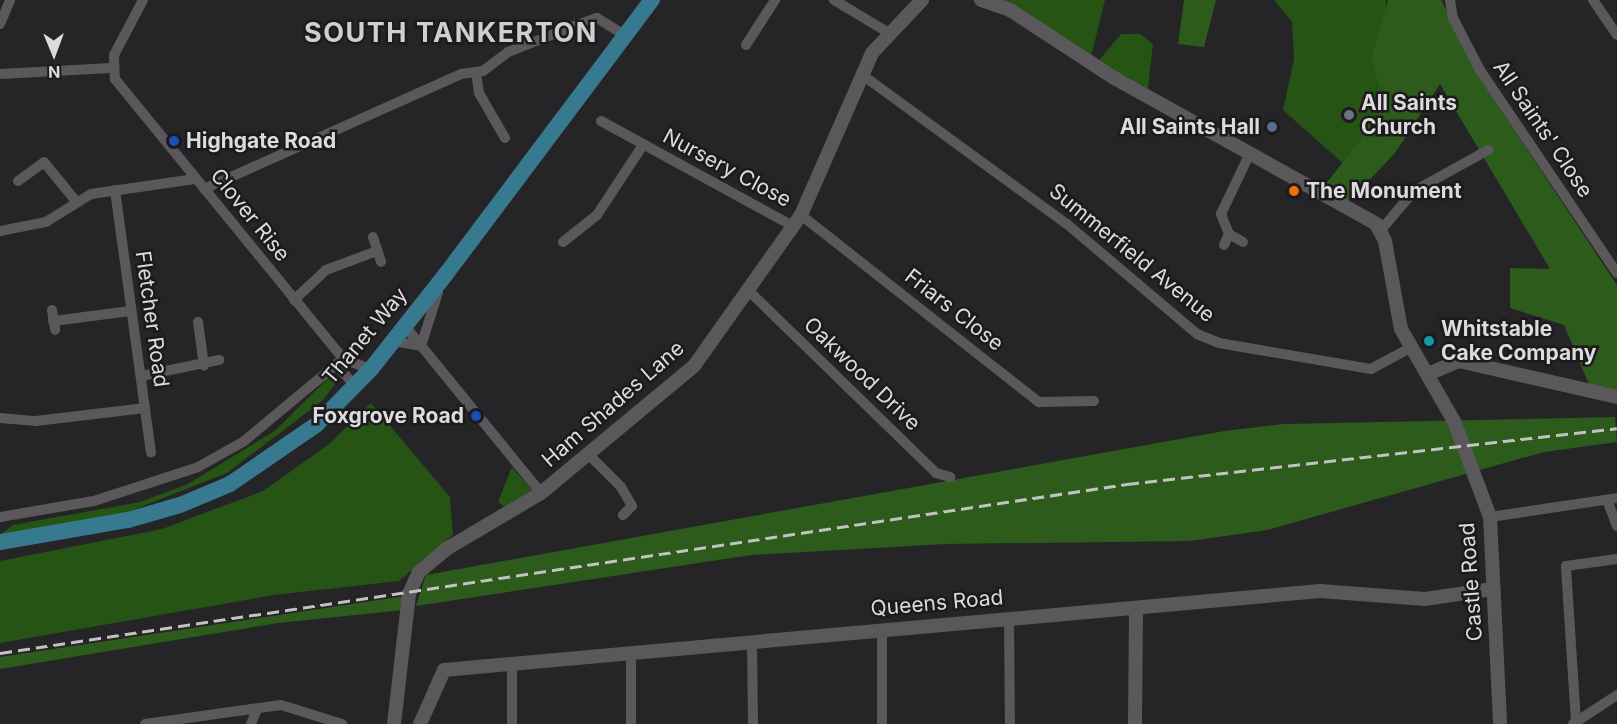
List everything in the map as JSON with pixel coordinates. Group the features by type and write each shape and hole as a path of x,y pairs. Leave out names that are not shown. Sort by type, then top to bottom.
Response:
{"main road":[{"name":"Thanet Way","path":"0,542 128,520 230,484 283,452 371,369 446,274 652,0"}],"street":[{"path":"0,24 10,0"},
{"path":"0,74 111,68 143,0"},
{"path":"746,45 775,0"},
{"path":"834,0 889,33"},
{"name":"Ham Shades Lane","path":"394,724 409,594 419,572 448,548 541,493 694,366 750,292 797,220 861,74 889,33 922,0"},
{"path":"981,0 1010,10 1249,155 1352,206 1381,230 1414,191 1488,150"},
{"name":"All Saints' Close","path":"1450,0 1480,70 1617,273"},
{"path":"1593,0 1617,35"},
{"path":"204,189 460,74 476,72 508,52 597,18 626,36"},
{"name":"Clover Rise","path":"111,68 195,179 343,359 342,371 355,386"},
{"path":"476,72 479,93 505,138"},
{"name":"Summerfield Avenue","path":"861,74 1067,224 1197,334 1219,343 1371,369 1410,348"},
{"name":"Nursery Close","path":"601,121 643,145 797,220"},
{"name":"Nursery Close","path":"563,242 597,215 643,145"},
{"path":"1224,245 1229,234 1223,203 1249,155"},
{"path":"18,181 44,162 75,200"},
{"path":"0,231 46,222 75,200 115,190 167,187 195,179"},
{"name":"Fletcher Road","path":"115,190 151,453"},
{"name":"Friars Close","path":"797,220 1039,402 1094,401"},
{"name":"Castle Road","path":"1381,230 1389,284 1410,348 1428,374 1454,421 1490,517 1500,724"},
{"path":"1229,234 1243,242"},
{"path":"373,237 381,262"},
{"path":"294,300 326,270 377,251"},
{"path":"421,346 446,274"},
{"name":"Oakwood Drive","path":"750,292 936,473 950,477"},
{"path":"53,320 130,311"},
{"path":"198,322 204,366"},
{"path":"405,326 541,493"},
{"path":"393,341 421,346"},
{"path":"0,517 94,501 198,467 243,442 343,359 371,369"},
{"path":"141,376 204,366 219,360"},
{"path":"1428,374 1459,361 1617,397"},
{"path":"0,418 36,421 145,408"},
{"path":"589,455 621,487 632,506 623,515"},
{"path":"1490,517 1612,499 1617,526"},
{"path":"1574,723 1566,566 1617,559"},
{"name":"Queens Road","path":"420,724 444,670 1320,591 1425,600 1493,589"},
{"path":"1135,724 1136,608"},
{"path":"1009,618 1010,724"},
{"path":"882,629 882,724"},
{"path":"752,642 753,724"},
{"path":"631,652 631,724"},
{"path":"512,663 512,724"},
{"path":"1574,723 1617,695"},
{"path":"145,724 292,706 342,724"},
{"path":"251,724 257,709"}],"green space":[{"path":"995,0 1105,0 1091,57"},
{"path":"1184,0 1216,0 1204,47 1178,44"},
{"path":"1274,0 1386,0 1386,48 1413,103 1347,167 1283,110 1294,59 1292,22"},
{"path":"1388,0 1441,0 1489,92 1617,285 1617,392 1590,387 1564,325 1510,308 1510,268 1550,269 1440,84 1395,153 1349,202 1322,189 1394,96 1379,86 1371,59"},
{"path":"1121,34 1140,34 1153,44 1147,97 1095,65"},
{"path":"331,375 337,382 322,401 227,473 125,513 0,535 13,525 140,502 188,484 276,430"},
{"path":"371,403 450,497 453,535 399,581 274,595 0,643 0,561 162,529 263,491 328,445"},
{"path":"1615,417 1617,442 1544,452 1267,530 1190,541 945,544 751,555 416,606 426,575 1224,431 1283,424"},
{"path":"512,467 532,490 509,510 498,502"},
{"path":"405,596 404,610 278,623 0,669 0,657"}],"railway":[{"path":"0,653 1127,484 1617,428"}],"place":[{"name":"All Saints Church","path":"1349,115"},
{"name":"All Saints Hall","path":"1272,127"},
{"name":"Highgate Road","path":"174,141"},
{"name":"The Monument","path":"1294,191"},
{"name":"Whitstable Cake Company","path":"1429,341"},
{"name":"Foxgrove Road","path":"476,416"}],"district":[{"name":"SOUTH TANKERTON","path":"451,33"}]}
